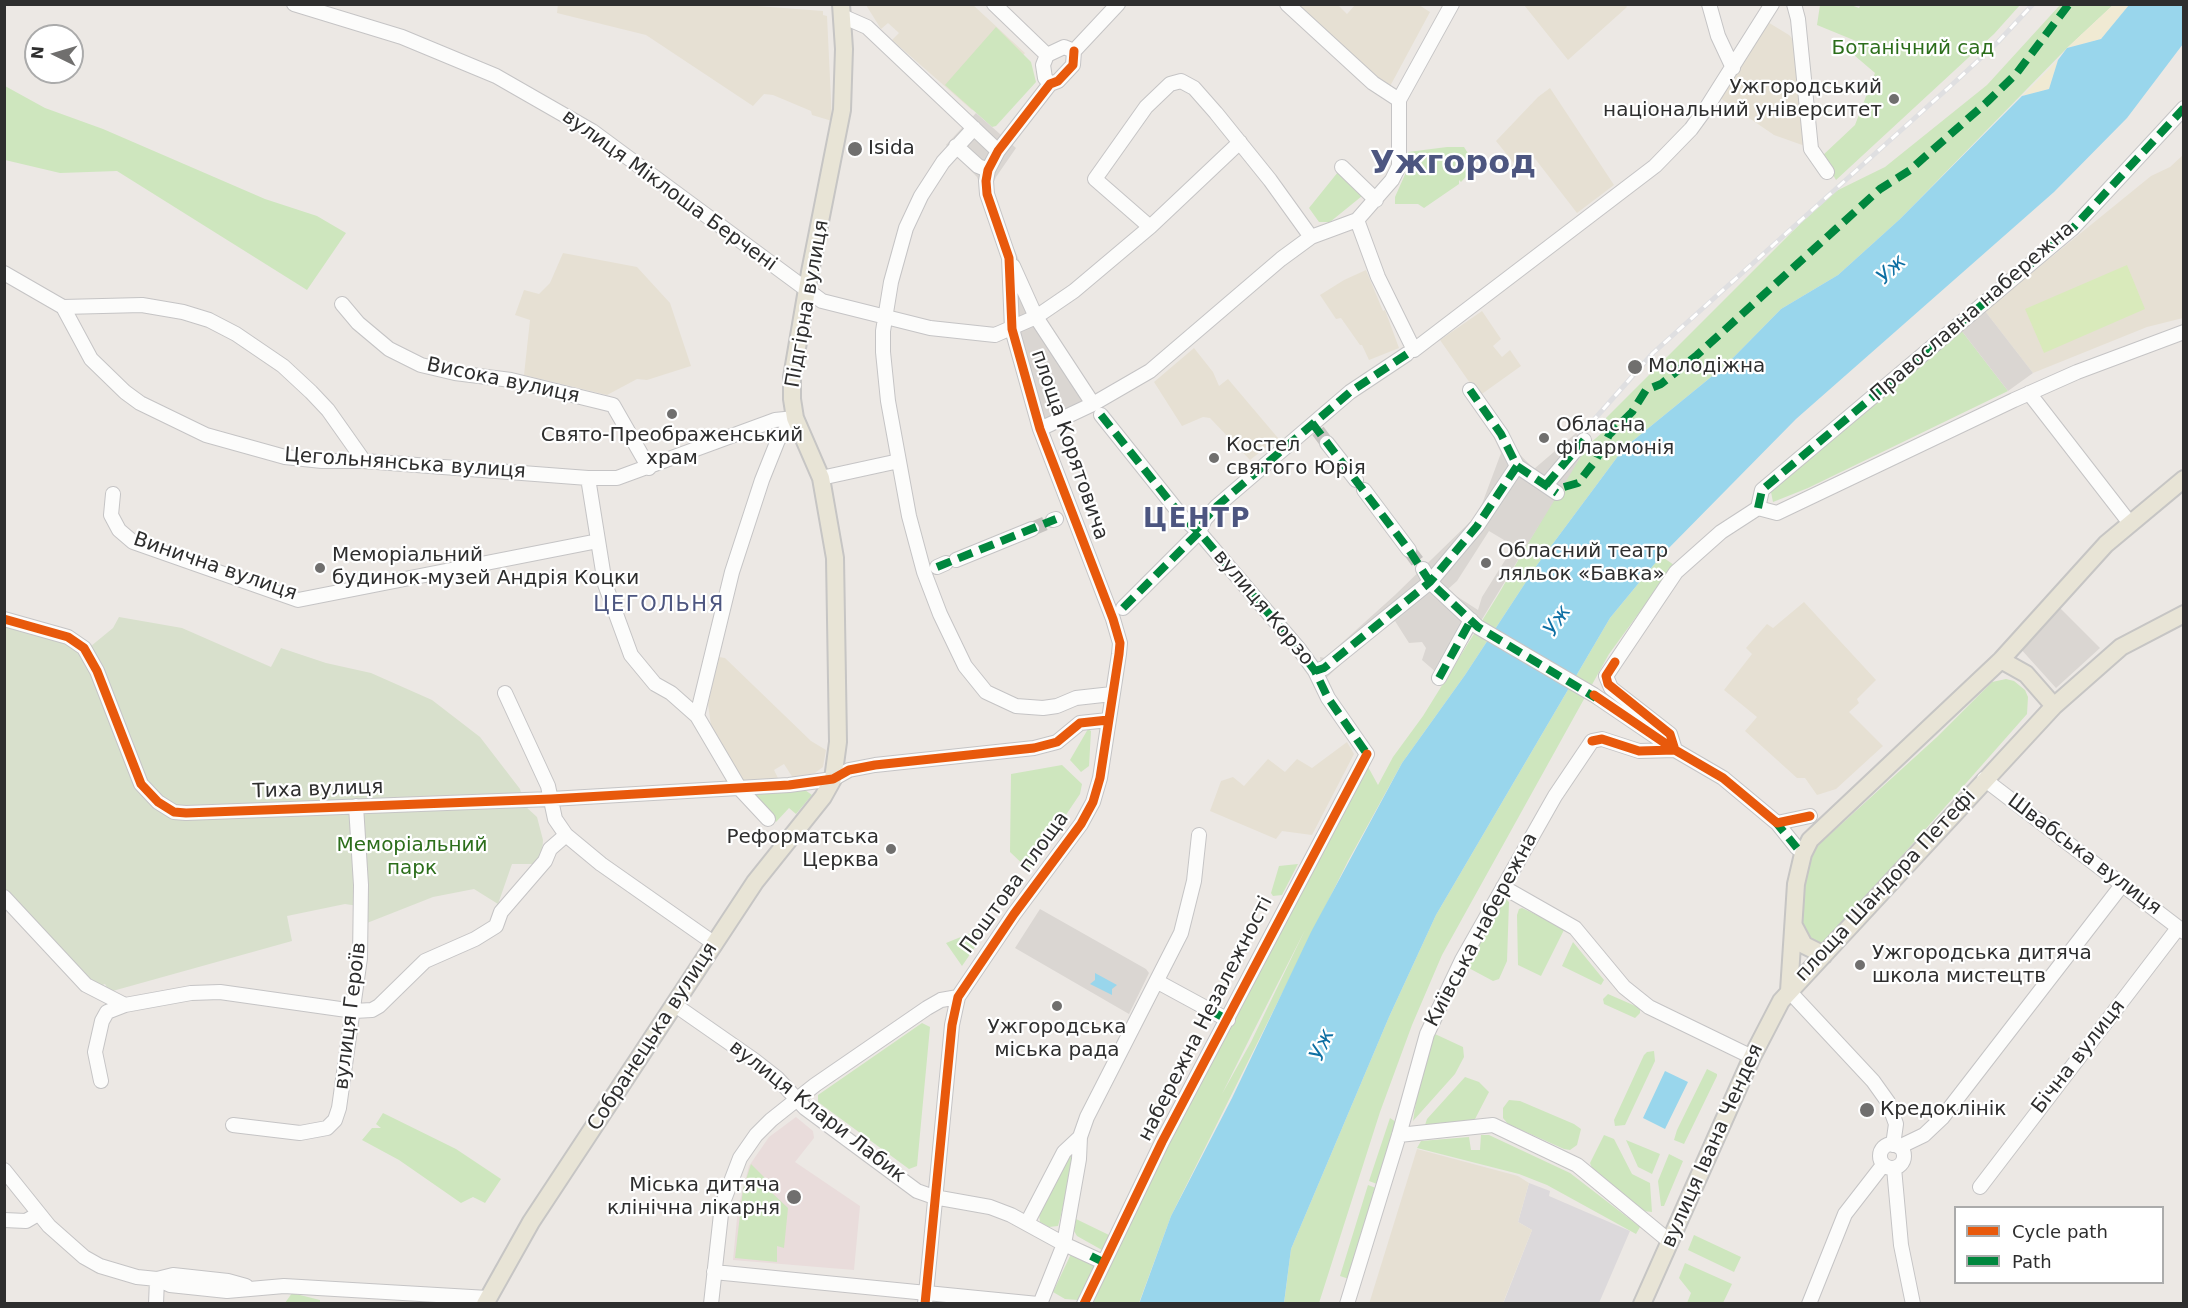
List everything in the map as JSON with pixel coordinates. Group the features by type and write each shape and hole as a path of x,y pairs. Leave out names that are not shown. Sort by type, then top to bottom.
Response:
{"main road":[{"name":"Підгірна вулиця","path":"833,779 838,742 836,584 829,514 821,478 795,418 792,377 842,110 841,10"},
{"name":"площа Шандора Петефі","path":"1789,991 1796,884 1803,854 1810,840 2001,660 2091,558 2129,522 2184,478"},
{"name":"площа Шандора Петефі","path":"1789,991 1984,779 2083,678 2121,647 2184,614"},
{"path":"2001,660 2026,675 2054,706"},
{"name":"Собранецька вулиця","path":"486,1300 531,1222 755,882 823,797 833,779"},
{"path":"1794,925 1804,945 1824,955"},
{"name":"вулиця Івана Чендея","path":"1642,1304 1752,1057 1774,1012 1789,991"}],"street":[{"path":"994,4 1047,55"},
{"path":"1287,4 1366,76 1399,100"},
{"path":"1097,409 1168,358 1281,259 1311,237 1357,220 1376,200 1392,180 1399,165 1399,100 1452,4"},
{"path":"1709,4 1733,68"},
{"path":"1123,608 1199,532 1204,519 1217,506 1315,427 1350,392 1410,352 1655,166 1691,129 1733,68 1772,4"},
{"path":"1794,4 1798,19 1811,149 1827,172"},
{"name":"вулиця Міклоша Берчені","path":"295,5 402,37 443,52 542,100 592,130 808,291 831,305 911,325 989,334 1001,334 1012,329"},
{"path":"956,146 978,166 988,170 998,152 1050,84 1058,81 1073,65 1074,51 1114,6"},
{"path":"841,10 867,27 998,152"},
{"path":"1050,84 1045,78 1043,65 1047,55 1064,47 1074,51"},
{"path":"1150,227 1095,179 1131,124 1156,96 1175,81 1187,83 1240,142 1311,237"},
{"name":"Православна набережна","path":"1758,508 1762,490 2072,229 2184,108"},
{"path":"974,128 956,146 929,183 910,219 891,282 886,317 883,352 899,461 919,553 940,614 965,666 986,692 1016,706 1043,708 1057,706 1076,698 1112,694"},
{"path":"1036,317 1074,291 1150,227 1240,142"},
{"path":"1342,167 1376,200"},
{"name":"площа Корятовича","path":"988,170 987,194 1009,258 1036,317 1097,409 1040,429"},
{"path":"1357,220 1410,352"},
{"name":"площа Корятовича","path":"1009,258 1012,329 1040,429 1118,635 1119,654 1108,720"},
{"path":"4,273 63,307 142,305 183,312 209,320 236,334 290,372 328,410 364,461"},
{"name":"Висока вулиця","path":"342,304 358,323 388,349 421,365 455,373 511,380 613,405 649,468"},
{"name":"Цегольнянська вулиця","path":"63,307 91,359 125,392 169,417 225,441 285,456 322,461 364,461 588,478 617,478 775,420 795,418"},
{"name":"площа Корятовича","path":"1012,329 1036,317"},
{"path":"1675,750 1670,734 1608,684 1606,676 1683,565 1721,532 1758,508 1777,513 2029,393 2077,372 2184,332"},
{"path":"1470,390 1501,434 1517,466 1551,489 1584,440"},
{"path":"2029,393 2129,522"},
{"name":"вулиця Корзо","path":"1097,409 1184,519 1199,532 1273,617 1315,671 1328,698 1367,754"},
{"path":"697,716 732,572 762,480 778,440 795,418"},
{"path":"1328,443 1409,550"},
{"path":"821,478 899,461"},
{"path":"1315,671 1324,668 1430,582 1477,526 1517,466"},
{"path":"588,478 604,584 631,655 656,684 671,693 697,716 740,789 768,819"},
{"name":"Винична вулиця","path":"113,494 111,515 119,530 133,543 298,600 598,541"},
{"path":"947,563 1032,529"},
{"path":"1423,569 1430,582 1474,623 1594,695 1675,750 1723,778 1777,823 1797,848"},
{"name":"Тиха вулиця","path":"4,619 68,637 84,648 97,671 141,784 158,802 174,812 551,800 740,789 833,779 849,770 875,765 1034,748 1057,742 1080,723 1108,720"},
{"path":"1439,678 1474,623"},
{"path":"505,693 548,786 555,819 566,835 644,895 715,944"},
{"name":"Поштова площа","path":"958,997 1081,824 1097,789 1108,720"},
{"name":"Київська набережна","path":"1347,1304 1400,1134 1426,1034 1462,960 1555,796 1592,741 1602,739 1639,751 1675,750"},
{"name":"набережна Незалежності","path":"1084,1304 1097,1259 1228,1020 1304,869 1367,754"},
{"name":"Швабська вулиця","path":"1984,779 2181,930"},
{"name":"вулиця Героїв","path":"233,1125 286,1133 327,1128 335,1120 339,1108 354,1011 360,958 362,904 356,806"},
{"path":"1777,823 1810,816"},
{"path":"101,1081 95,1052 102,1021 107,1012 125,1005 190,993 220,992 354,1011 379,1006 416,967 484,935 496,926 501,912 545,861 550,849 566,835"},
{"path":"714,1272 926,1297 1039,1304 1064,1244 1079,1159 1080,1137 1087,1117 1182,933 1194,881 1199,835"},
{"path":"1913,1304 1889,1166 1880,1153 1885,1147 1896,1146 1924,1135 1942,1118 2122,885"},
{"path":"1503,887 1575,928 1624,987 1649,1008 1752,1057"},
{"path":"4,897 86,985 125,1005"},
{"name":"Бічна вулиця","path":"1980,1186 2181,930"},
{"path":"1158,982 1228,1020"},
{"path":"1789,991 1873,1081 1888,1102 1896,1124 1896,1146 1903,1154 1903,1161 1889,1166 1845,1214 1809,1304"},
{"path":"711,1304 722,1205 736,1166 756,1135 796,1099 927,1008 941,1000 958,997 952,1025 926,1297"},
{"name":"вулиця Клари Лабик","path":"675,1005 762,1066 787,1087 796,1099 917,1191 934,1197 990,1207 1097,1259"},
{"path":"1400,1134 1492,1125 1577,1166 1669,1241"},
{"path":"1027,1223 1064,1152 1080,1137"},
{"path":"4,1170 38,1214 61,1239 100,1266 115,1272 157,1279 170,1285 227,1291 249,1287 284,1286 486,1300"},
{"path":"4,1220 26,1221 38,1214"},
{"path":"156,1304 157,1279"}],"shaded area":[{"path":"558,4 731,4 823,11 823,15 827,16 832,121 812,115 811,111 773,95 764,94 753,106 646,35 557,13"},
{"path":"866,5 973,5 1025,53 972,110 892,40 899,33 888,23 881,29"},
{"path":"1292,5 1338,5 1347,14 1355,5 1419,5 1430,12 1388,90"},
{"path":"1524,5 1626,5 1627,7 1568,60"},
{"name":"Ужгородський національний університет","path":"1766,21 1789,35 1799,46 1805,146 1774,135 1720,98"},
{"path":"1550,88 1614,185 1577,213 1533,156 1517,167 1496,141 1538,97"},
{"path":"976,113 1016,148 996,177 992,186 993,198 1040,311 1091,397 1058,427 1034,435 1006,328 1003,250 977,177 946,145"},
{"path":"2183,155 2183,318 2147,327 2033,373 1985,311 2151,176 2170,167"},
{"path":"563,253 637,267 670,303 691,366 647,380 637,379 607,395 524,375 530,320 515,315 524,290 539,294 550,283"},
{"path":"1366,270 1383,311 1385,310 1399,348 1369,360 1362,345 1341,318 1336,319 1320,295"},
{"path":"1482,311 1501,339 1493,346 1502,357 1510,350 1521,366 1479,396 1440,340"},
{"path":"1985,311 2033,373 2008,391 1961,330"},
{"path":"1194,348 1213,372 1219,386 1228,379 1278,438 1250,460 1210,418 1203,417 1182,426 1154,382"},
{"path":"1485,419 1534,469 1576,433 1588,445 1445,680 1422,660 1426,648 1422,642 1409,643 1395,621 1365,642 1324,680 1320,657 1325,658 1395,595 1473,519 1482,504 1501,453","holes":["1489,531 1514,546 1482,597 1478,610 1447,590 1457,581"]},
{"path":"1804,602 1876,680 1857,699 1859,703 1849,712 1883,746 1836,789 1817,795 1805,778 1797,778 1745,731 1757,717 1724,690 1752,654 1746,648 1767,624 1773,628"},
{"path":"2055,603 2100,648 2056,688 2019,647"},
{"path":"719,657 725,658 811,741 826,750 823,767 815,773 793,778 784,764 774,770 779,780 743,781 711,726 708,704"},
{"path":"1347,742 1354,754 1312,835 1282,831 1276,839 1210,811 1221,781 1233,777 1244,786 1268,759 1285,772 1297,759 1312,768"},
{"path":"1040,909 1146,969 1149,973 1129,1014 1015,948"},
{"name":"Міська дитяча клінічна лікарня","path":"796,1117 813,1131 814,1138 795,1162 860,1206 854,1270 733,1260 738,1208 749,1166 769,1137"},
{"path":"1417,1149 1518,1176 1529,1183 1518,1222 1532,1230 1503,1303 1369,1304"},
{"path":"1529,1183 1550,1191 1549,1196 1630,1231 1599,1303 1503,1304 1532,1230 1518,1222"}],"green space":[{"name":"Ботанічний сад","path":"1861,4 2020,5 1994,34 1836,180 1822,156 1855,125 1875,73 1854,55 1856,41 1817,25 1820,5 1851,5 1859,8"},
{"path":"2060,5 2113,5 2067,48 1900,219 1838,275 1781,309 1727,364 1624,448 1537,565 1465,675 1402,763 1348,861 1171,1216 1139,1303 1091,1304 1128,1219 1367,765 1378,785 1393,757 1423,716 1498,595 1560,488 1588,445 1603,432 1606,418 1830,194 1885,167 1987,85","holes":["1305,930 1251,1042 1222,1094"]},
{"path":"996,27 1031,62 1036,82 996,126 992,127 945,85"},
{"path":"5,86 45,108 103,129 265,199 317,216 346,233 307,290 117,171 60,173 5,160"},
{"path":"1464,147 1476,166 1461,182 1459,180 1459,184 1424,208 1418,204 1395,204 1395,197 1407,170 1408,152"},
{"path":"1338,172 1362,196 1330,222 1319,222 1309,208"},
{"path":"2127,265 2145,309 2044,353 2025,309"},
{"path":"1961,330 2008,391 1808,488 1773,502 1771,492"},
{"path":"1661,556 1674,565 1609,654 1442,955 1412,1025 1380,1112 1319,1303 1284,1304 1291,1249 1389,1017 1436,915 1610,618"},
{"name":"Меморіальний парк","path":"119,617 182,628 271,667 281,648 326,663 371,673 432,700 480,737 520,789 525,806 537,817 543,840 542,854 536,864 512,864 498,904 474,889 433,897 367,923 365,907 345,904 287,916 292,941 109,992 105,984 96,988 5,890 4,622 67,640 85,651 113,628"},
{"path":"2006,679 2014,681 2025,690 2028,697 2027,714 1826,942 1815,944 1809,941 1802,926 1803,900 1805,869 1814,849 1937,737 1992,682"},
{"path":"1088,729 1091,731 1089,766 1081,772 1070,760"},
{"path":"1062,765 1082,784 1080,794 1029,870 1010,852 1011,774"},
{"path":"805,790 812,795 796,814 789,808 776,822 748,793"},
{"path":"1298,864 1282,895 1273,896 1271,893 1279,866"},
{"path":"1504,897 1509,902 1507,961 1499,979 1493,981 1465,966"},
{"path":"1522,908 1561,926 1564,930 1541,976 1518,965 1517,915 1519,909"},
{"path":"983,928 986,931 962,966 946,943"},
{"path":"1573,942 1604,980 1601,985 1562,966"},
{"path":"1608,994 1640,1008 1640,1013 1635,1018 1604,1004 1603,999"},
{"path":"922,1023 930,1027 917,1166 909,1169 818,1102 818,1095"},
{"path":"1435,1034 1463,1047 1464,1057 1455,1074 1413,1121 1424,1050 1431,1036"},
{"path":"1654,1051 1655,1061 1625,1125 1615,1126 1614,1120 1644,1055"},
{"path":"1707,1069 1717,1076 1684,1144 1674,1140 1677,1130"},
{"path":"1465,1077 1479,1082 1489,1092 1474,1121 1425,1125 1427,1119"},
{"path":"1509,1100 1520,1101 1574,1124 1581,1129 1577,1145 1570,1150 1564,1149 1508,1124 1503,1118 1503,1108"},
{"path":"383,1113 456,1149 501,1179 485,1203 473,1197 461,1203 399,1160 362,1140 372,1128 381,1128 376,1124"},
{"path":"1390,1118 1396,1122 1377,1184 1369,1181"},
{"path":"1481,1135 1489,1135 1570,1173 1640,1227 1636,1234 1547,1185 1519,1174 1417,1148 1421,1141 1469,1137 1471,1150 1480,1150"},
{"path":"1604,1135 1614,1139 1632,1174 1650,1183 1652,1212 1643,1211 1593,1171 1590,1163"},
{"path":"1626,1140 1660,1154 1652,1174 1638,1167"},
{"path":"1669,1154 1683,1161 1664,1206 1661,1206 1658,1181"},
{"path":"1070,1155 1074,1159 1058,1226 1049,1227 1040,1222 1039,1214"},
{"path":"751,1164 765,1178 770,1191 788,1208 784,1248 777,1246 777,1262 735,1258 743,1189"},
{"path":"1368,1185 1376,1188 1349,1279 1340,1276"},
{"path":"1076,1219 1109,1235 1102,1250 1077,1236 1074,1231"},
{"path":"1694,1235 1741,1257 1734,1272 1688,1250"},
{"path":"1071,1254 1095,1265 1078,1300 1065,1299 1053,1292"},
{"path":"1685,1263 1732,1284 1723,1303 1687,1303 1691,1293 1679,1278"},
{"path":"292,1293 320,1300 320,1303 285,1303"}],"sand":[{"path":"2113,5 2129,5 2101,39 2067,48"},
{"path":"2058,60 2049,89 2022,96"}],"water":[{"name":"Уж","path":"2129,5 2183,5 2183,44 2127,118 2054,192 1796,419 1661,556 1610,618 1436,915 1389,1017 1291,1249 1284,1303 1139,1304 1171,1216 1232,1098 1311,932 1402,763 1465,675 1537,565 1624,448 1727,364 1781,309 1838,275 1900,219 2022,96 2049,89 2058,60 2067,48 2101,39"},
{"path":"1095,973 1117,985 1112,989 1112,995 1090,984 1095,980"},
{"path":"1665,1071 1688,1082 1665,1129 1643,1118"}],"tunnel":[{"path":"1318,431 1327,443"},
{"path":"1032,529 1053,520"},
{"path":"1409,550 1423,569"}],"railway":[{"path":"1591,423 1653,353 1956,81 1998,42 2033,4"}],"marked path":[{"path":"1564,487 1578,483 1596,460 1609,435 1632,412 1646,390 1661,384 1697,355 1880,189 1910,170 1987,102 2016,74 2069,4"},
{"path":"1758,508 1762,490 2072,229 2184,108"},
{"path":"1123,608 1199,532 1205,519 1217,506 1350,392 1407,354"},
{"path":"1315,671 1324,668 1430,582 1477,526 1517,466 1501,434 1470,390"},
{"path":"1101,415 1184,519 1199,532 1299,649 1315,671 1328,698 1367,754 1365,757"},
{"path":"1312,423 1409,550 1430,582 1478,627 1596,698"},
{"path":"1546,485 1584,440"},
{"path":"1517,466 1557,493"},
{"path":"937,567 1056,519"},
{"path":"1439,678 1471,620"},
{"path":"1774,820 1797,848"},
{"path":"1208,1009 1228,1020"},
{"path":"1091,1256 1103,1262"}],"cycle path":[{"path":"925,1304 952,1025 958,997 1014,914 1081,824 1093,802 1100,778 1119,654 1120,643 1113,619 1040,429 1012,329 1009,258 987,194 986,181 988,170 998,151 1050,84 1058,81 1073,65 1074,51"},
{"path":"4,619 68,637 84,648 97,671 141,784 158,802 174,812 551,799 789,785 833,779 849,770 875,765 1034,748 1057,742 1080,723 1108,720"},
{"path":"1592,741 1602,739 1639,751 1675,750 1670,734 1608,684 1606,676 1615,662"},
{"path":"1594,695 1675,750 1723,778 1777,823 1810,816"},
{"path":"1084,1304 1162,1142 1367,754"}],"place":[{"name":"Ужгородський національний університет","path":"1894,99"},
{"name":"Isida","path":"855,149"},
{"name":"Молодіжна","path":"1635,367"},
{"name":"Свято-Преображенський храм","path":"672,414"},
{"name":"Обласна філармонія","path":"1544,438"},
{"name":"Костел святого Юрія","path":"1214,458"},
{"name":"Обласний театр ляльок «Бавка»","path":"1486,563"},
{"name":"Меморіальний будинок-музей Андрія Коцки","path":"320,568"},
{"name":"Реформатська Церква","path":"891,849"},
{"name":"Ужгородська дитяча школа мистецтв","path":"1860,965"},
{"name":"Ужгородська міська рада","path":"1057,1006"},
{"name":"Кредоклінік","path":"1867,1110"},
{"name":"Міська дитяча клінічна лікарня","path":"794,1197"}],"district":[{"name":"Ужгород","path":"1453,165"},
{"name":"ЦЕНТР","path":"1197,520"},
{"name":"ЦЕГОЛЬНЯ","path":"659,606"}]}
